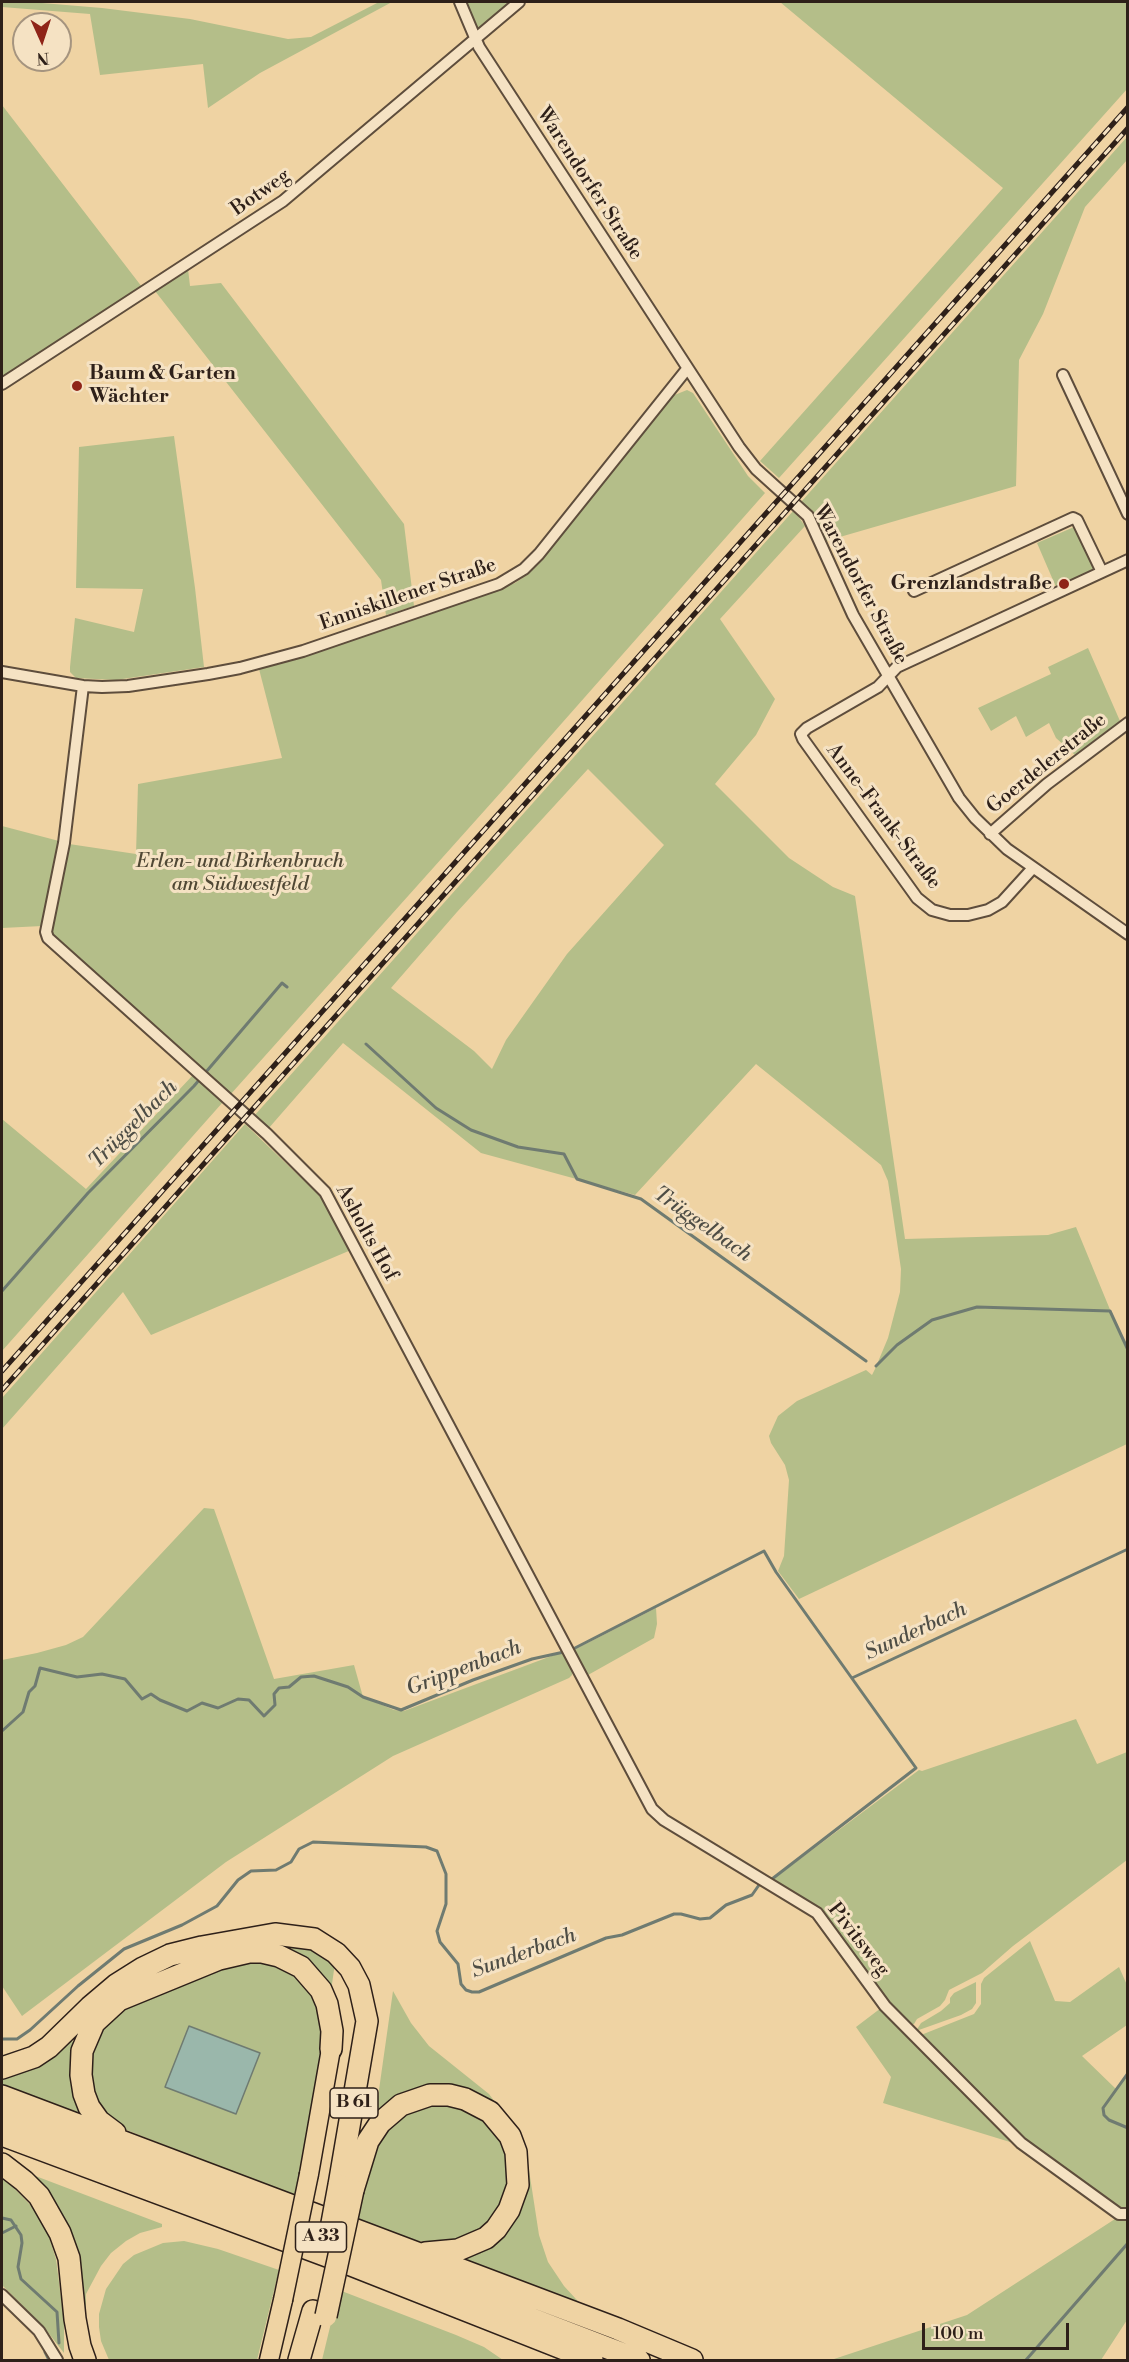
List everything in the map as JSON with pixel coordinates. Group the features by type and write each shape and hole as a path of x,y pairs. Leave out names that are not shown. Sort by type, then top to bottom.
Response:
{"highway":[{"name":"B 61","path":"2,2068 34,2057 49,2047 116,1985 142,1968 170,1955 275,1934 314,1939 336,1953 350,1968 359,1985 367,2021 346,2188"},
{"path":"145,2150 109,2130 99,2121 87,2100 81,2075 82,2051 94,2023 119,2000 236,1954 262,1952 279,1956 301,1967 321,1990 330,2016 331,2049 309,2174 269,2361"},
{"path":"314,2361 319,2313 346,2188 368,2142 380,2123 401,2105 430,2095 449,2095 465,2099 490,2112 510,2136 516,2152 518,2185 509,2210 496,2229 486,2238 469,2246 444,2252 418,2253"},
{"path":"2,2096 618,2329 692,2361"},
{"name":"A 33","path":"2,2115 639,2361"},
{"name":"A 33","path":"2,2135 351,2265 592,2361"},
{"path":"2,2164 39,2196 60,2233 69,2258 78,2333 85,2361"},
{"path":"299,2361 319,2313"}],"street":[{"name":"Warendorfer Straße","path":"460,2 475,40 687,369 750,462 808,516 839,588 887,676 959,798 990,834 1032,869 1128,934"},
{"name":"Botweg","path":"2,384 283,201 519,2"},
{"name":"Enniskillener Straße","path":"2,672 83,686 128,686 256,664 399,619 512,578 539,554 687,369"},
{"path":"1063,375 1128,514"},
{"path":"914,591 1073,518 1077,520 1102,572"},
{"path":"887,676 897,668 1128,560"},
{"name":"Anne-Frank-Straße","path":"887,676 878,687 803,730 801,736 917,898 932,910 950,915 978,913 1002,902 1032,869"},
{"name":"Asholts Hof","path":"83,686 64,843 46,932 48,938 267,1134 325,1192 583,1677"},
{"name":"Goerdelerstraße","path":"990,834 1047,784 1128,723"},
{"name":"Pivitsweg","path":"583,1677 657,1815 817,1913 885,2006 1021,2143 1119,2214 1128,2214"},
{"path":"2,2295 39,2331 57,2361"}],"green space":[{"path":"2,2 30,2 102,8 190,19 288,39 311,37 379,2 392,2 260,73 208,108 203,64 100,75 90,14 2,7"},
{"path":"466,2 515,2 479,33"},
{"path":"780,2 1127,2 1128,88 779,478 760,461 1003,188"},
{"path":"2,105 142,287 2,379"},
{"path":"1127,137 1127,160 1085,207 1043,314 1019,360 1016,486 826,541 812,511 801,502"},
{"path":"188,269 190,286 221,283 404,524 414,606 386,615 381,580 155,291"},
{"name":"Erlen- und Birkenbruch am Südwestfeld","path":"687,390 693,393 748,476 765,493 230,1095 52,934 69,844 136,854 138,784 282,758 259,669 304,657 515,583 527,575 543,557 672,396"},
{"path":"174,436 204,667 116,680 76,678 70,672 75,618 134,632 143,589 76,588 79,447"},
{"path":"794,510 805,526 720,619 775,699 756,735 715,784 789,858 833,887 855,896 905,1239 1048,1235 1076,1227 1127,1351 1127,1444 799,1599 778,1571 784,1556 789,1480 785,1465 769,1436 778,1416 797,1401 866,1370 872,1375 888,1338 900,1292 901,1269 888,1181 881,1165 756,1064 635,1195 481,1153 343,1043 268,1129 254,1116","holes":["588,769 664,845 567,954 506,1040 492,1069 474,1051 391,988"]},
{"path":"1074,527 1094,567 1093,570 1056,587 1037,543"},
{"path":"1088,648 1120,721 1075,755 1056,738 1049,723 1026,737 1016,716 991,731 978,708 1051,674 1048,667"},
{"path":"2,826 59,841 42,926 2,928"},
{"path":"193,1075 223,1102 2,1351 2,1119 86,1189"},
{"path":"245,1124 320,1196 351,1250 151,1335 123,1292 2,1429 2,1398"},
{"path":"204,1508 214,1509 274,1679 354,1665 363,1697 394,1710 404,1711 565,1651 573,1669 572,1675 393,1756 226,1862 22,2016 2,1986 2,1660 66,1645 83,1637"},
{"path":"656,1608 657,1624 654,1638 588,1675 574,1650"},
{"path":"1076,1719 1097,1764 1127,1752 1127,1860 1013,1946 982,1973 949,1990 940,2006 910,2025 888,2002 821,1910 772,1880 919,1770 922,1771"},
{"path":"273,1941 310,1946 335,1963 331,1991 283,1950 125,1990 172,1962"},
{"path":"1030,1941 1055,2001 1070,2002 1119,1967 1127,1985 1127,2025 1082,2056 1116,2089 1127,2073 1127,2209 1110,2203 1038,2151 921,2038 921,2035 974,2014 981,2004 981,1984 984,1978"},
{"path":"249,1960 277,1963 303,1980 320,2005 323,2047 296,2197 124,2129 112,2121 97,2104 92,2092 88,2053 93,2040 122,2007 235,1962"},
{"path":"976,1982 976,2003 972,2009 916,2031 921,2023 950,2003 950,1998 954,1993"},
{"path":"393,1991 411,2023 429,2046 489,2094 515,2129 527,2157 539,2235 548,2262 564,2286 587,2311 453,2259 472,2251 524,2166 468,2094 375,2118"},
{"path":"881,2008 1014,2139 1010,2142 883,2103 891,2077 856,2027"},
{"path":"68,2040 78,2043 93,2120 2,2088 2,2075"},
{"path":"447,2103 465,2108 483,2118 502,2140 509,2185 501,2207 481,2230 457,2241 429,2243 409,2239 358,2220 370,2162 387,2128 418,2107"},
{"path":"25,2172 162,2224 162,2227 140,2233 111,2253 86,2294 86,2317 81,2320 79,2281"},
{"path":"2,2179 43,2218 56,2259 64,2321 64,2353 43,2326 2,2285"},
{"path":"1115,2219 1127,2220 1127,2320 1101,2360 831,2360 967,2315"},
{"path":"184,2241 218,2249 279,2270 257,2360 109,2360 101,2341 99,2327 99,2314 106,2289 123,2264 134,2255 163,2243"},
{"path":"339,2290 456,2335 484,2347 503,2360 322,2360"}],"shaded area":[{"path":"189,2026 260,2053 236,2114 165,2087"}],"waterway":[{"name":"Trüggelbach","path":"2,1291 88,1193 194,1086 282,983 287,987"},
{"name":"Trüggelbach","path":"366,1044 436,1108 471,1130 518,1147 564,1154 577,1179 641,1199 866,1361"},
{"name":"Trüggelbach","path":"876,1366 897,1345 932,1320 977,1307 1110,1311 1128,1350"},
{"name":"Sunderbach","path":"852,1678 1128,1549"},
{"name":"Trüggelbach","path":"575,1648 764,1551 776,1572 916,1768 772,1879"},
{"name":"Grippenbach","path":"2,1731 23,1712 29,1692 35,1686 40,1668 77,1677 102,1674 125,1679 142,1699 151,1694 187,1711 202,1703 218,1708 238,1699 249,1700 264,1716 275,1705 274,1694 279,1688 289,1687 301,1677 314,1676 348,1687 363,1697 401,1710 473,1680 532,1659 564,1652"},
{"name":"Sunderbach","path":"2,2039 17,2039 30,2030 78,1986 124,1949 182,1925 217,1906 238,1880 251,1871 276,1870 291,1862 299,1849 313,1842 426,1847 437,1851 446,1874 446,1904 437,1931 440,1942 458,1964 461,1984 466,1990 472,1992 479,1992 606,1938 622,1935 674,1914 700,1919 710,1918 726,1905 752,1895 759,1885"},
{"path":"1128,2073 1103,2108 1104,2115 1109,2120 1128,2128"},
{"path":"2,2218 11,2220 21,2235 18,2267 21,2279 57,2312 59,2343"},
{"path":"2,2233 16,2226"},
{"path":"1026,2360 1128,2243"},
{"path":"45,2352 49,2360"}],"railway":[{"path":"2,1371 1128,107"},
{"path":"2,1390 1128,128"}],"place":[{"name":"Baum & Garten Wächter","path":"77,386"},
{"name":"Grenzlandstraße","path":"1064,584"}]}
